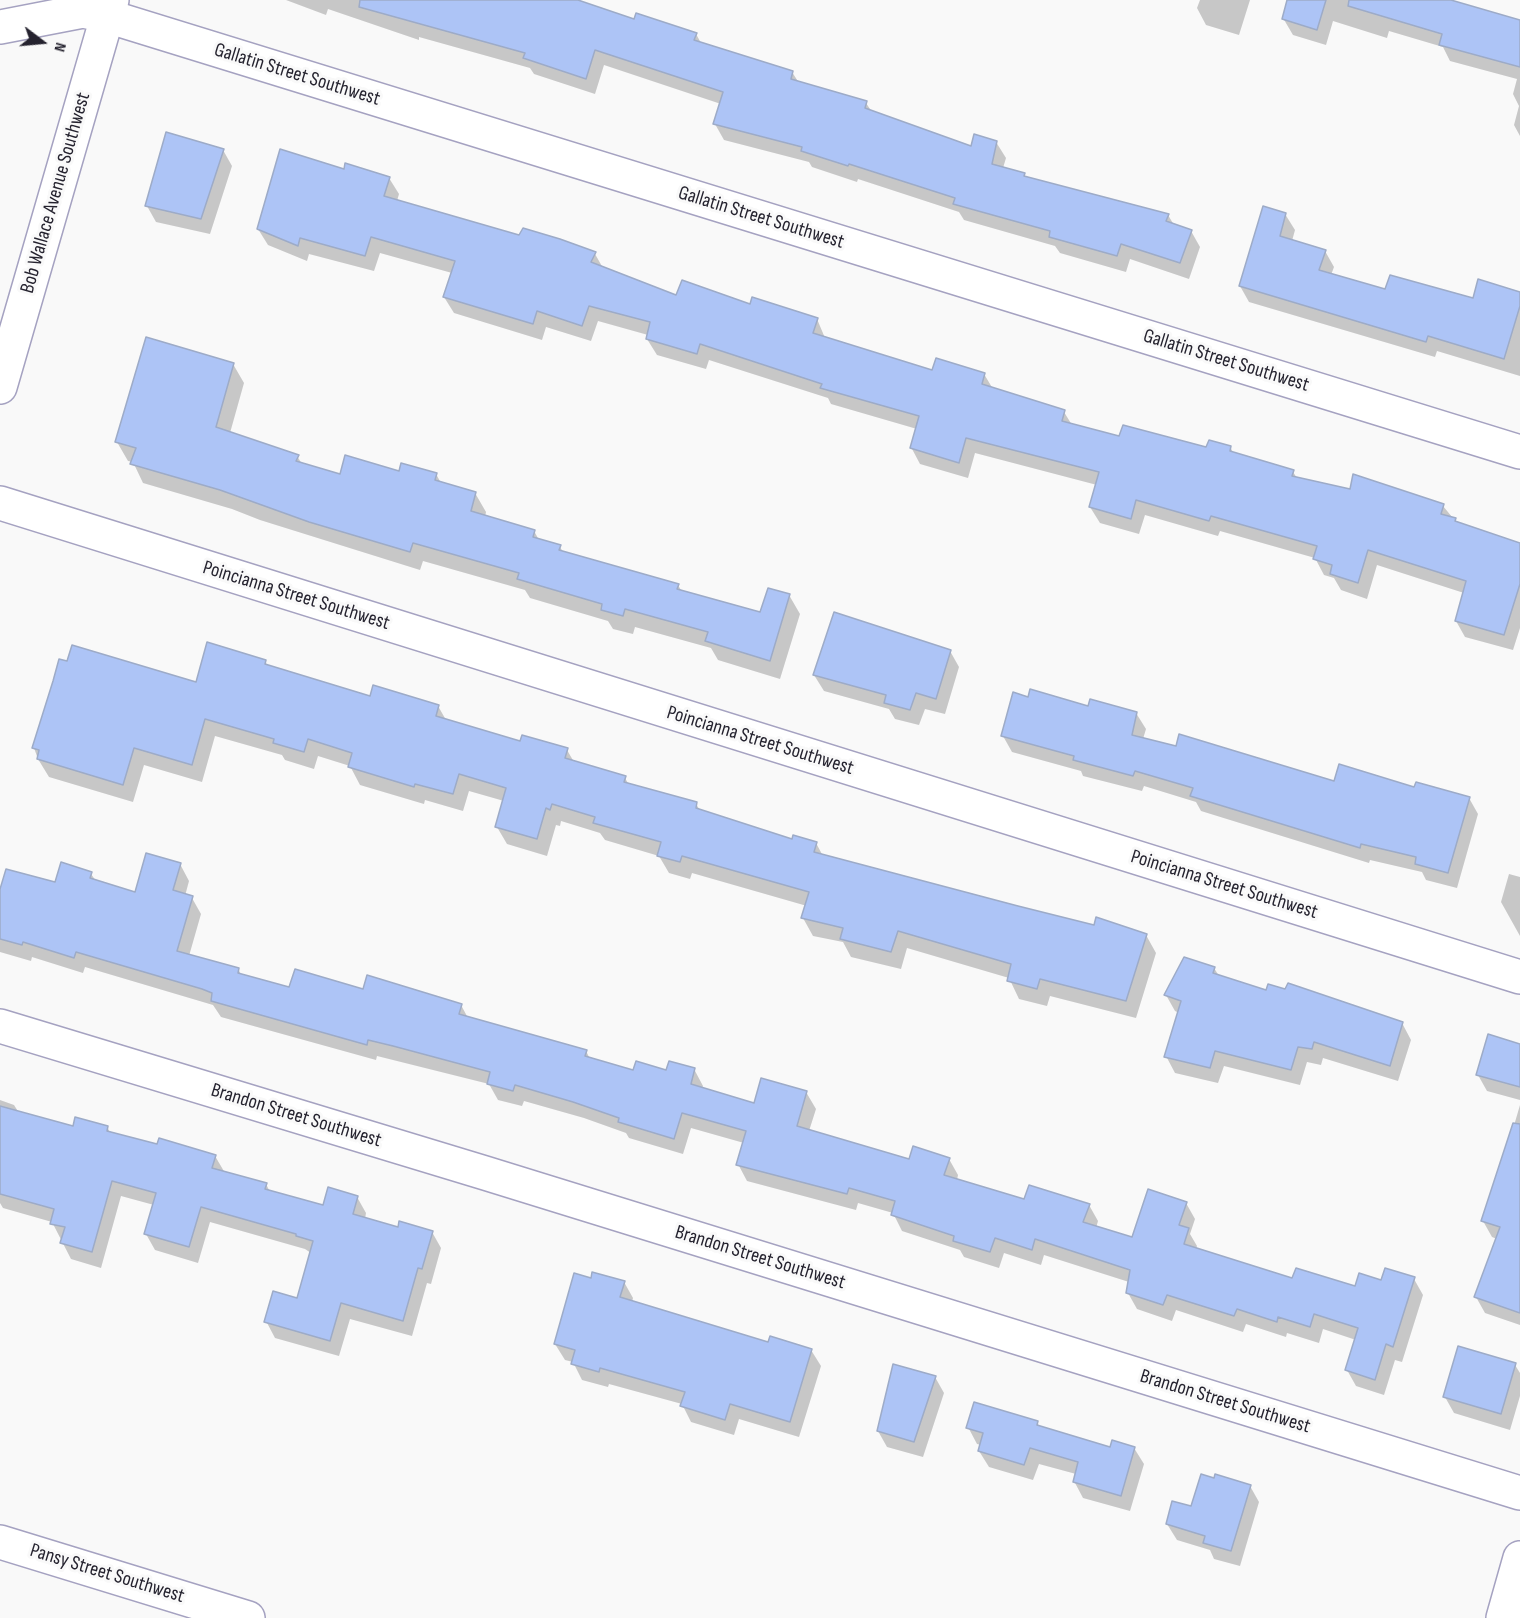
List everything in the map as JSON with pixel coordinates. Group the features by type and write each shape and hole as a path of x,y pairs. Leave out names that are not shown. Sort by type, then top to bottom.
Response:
{"street":[{"name":"Gallatin Street Southwest","path":"0,27 109,8 1520,452"},
{"name":"Bob Wallace Avenue Southwest","path":"0,387 109,8"},
{"name":"Poincianna Street Southwest","path":"0,504 1520,977"},
{"name":"Brandon Street Southwest","path":"0,1026 485,1173 1520,1493"},
{"name":"Pansy Street Southwest","path":"0,1542 183,1608 248,1618"},
{"path":"1508,1617 1520,1558"}],"building":[{"path":"360,0 578,0 634,19 636,13 697,33 694,40 793,71 791,79 867,101 865,108 971,146 974,134 997,141 992,164 1025,173 1024,176 1169,214 1166,221 1192,230 1180,263 1121,244 1117,256 1049,237 1050,231 953,204 955,198 801,151 802,147 713,124 723,92 595,50 586,79 523,58 525,53 359,7"},
{"path":"1287,0 1326,0 1317,30 1282,19"},
{"path":"1349,0 1451,0 1520,20 1520,67 1439,45 1442,34 1348,6"},
{"path":"166,132 224,149 201,219 145,206"},
{"path":"280,149 344,169 345,163 390,177 384,196 519,235 523,228 596,252 591,262 676,295 682,280 750,304 752,297 818,318 813,333 932,370 936,358 985,373 982,384 1065,410 1062,421 1119,436 1123,425 1206,447 1209,440 1231,446 1230,451 1294,470 1292,476 1350,489 1353,474 1444,504 1441,514 1520,543 1520,584 1504,635 1455,621 1466,581 1368,550 1358,583 1330,574 1332,565 1313,559 1317,546 1211,516 1209,521 1136,500 1131,519 1089,507 1099,472 966,438 959,463 910,448 919,416 820,388 822,384 700,344 697,354 646,339 650,322 589,306 582,326 537,311 533,324 443,297 455,261 371,237 365,256 300,238 298,246 257,229"},
{"path":"1263,206 1286,213 1280,236 1326,250 1319,270 1385,289 1390,275 1473,298 1478,279 1520,292 1520,306 1504,359 1428,336 1426,342 1239,286"},
{"path":"146,337 234,363 216,427 299,455 296,461 340,474 345,455 399,471 401,463 437,473 435,480 476,492 471,511 535,530 533,537 561,545 559,550 679,584 677,589 760,612 768,588 790,594 770,661 705,641 708,632 625,609 623,616 601,610 602,604 517,579 519,573 413,543 410,552 309,522 220,490 130,464 136,448 115,442"},
{"path":"834,612 951,650 936,699 916,693 910,710 884,703 886,695 813,675"},
{"path":"207,642 266,660 265,664 370,696 373,685 439,705 436,716 520,741 522,735 568,748 565,758 626,776 624,782 697,802 696,808 792,839 793,835 817,842 814,852 1094,925 1096,917 1147,934 1126,1001 1040,979 1037,989 1007,981 1011,964 898,931 891,952 840,939 843,928 801,918 809,892 682,856 680,862 657,856 661,842 593,823 595,817 552,804 550,810 546,808 537,839 495,827 506,788 459,774 453,794 415,784 414,787 348,767 352,753 308,739 304,752 273,743 274,739 205,719 192,765 134,748 123,785 37,759 39,750 32,748 59,659 67,661 72,645 196,682"},
{"path":"1030,689 1088,706 1090,699 1137,712 1132,735 1176,746 1179,734 1334,781 1339,764 1414,787 1416,782 1470,797 1448,873 1415,864 1416,857 1361,844 1360,848 1190,796 1193,788 1135,771 1133,776 1073,760 1074,756 1001,736 1013,692 1028,697"},
{"path":"146,853 181,863 173,890 193,896 177,951 239,968 238,973 289,987 295,969 363,989 367,975 462,1004 459,1014 587,1050 585,1056 633,1070 636,1061 666,1070 669,1061 695,1068 691,1084 754,1103 761,1078 807,1091 797,1126 909,1159 913,1146 950,1158 944,1175 1024,1199 1029,1185 1090,1204 1083,1222 1132,1237 1148,1189 1187,1202 1179,1225 1189,1228 1184,1244 1292,1278 1296,1268 1355,1286 1359,1273 1381,1280 1385,1268 1415,1277 1393,1347 1386,1344 1375,1380 1345,1370 1358,1328 1314,1314 1310,1327 1278,1317 1277,1322 1237,1309 1234,1316 1167,1295 1163,1305 1126,1293 1130,1270 1035,1239 1032,1250 995,1238 990,1252 953,1241 954,1236 891,1215 895,1201 849,1188 847,1194 736,1165 746,1131 682,1113 674,1139 618,1122 619,1118 573,1102 515,1085 513,1091 487,1084 490,1072 368,1040 367,1045 211,1001 212,993 202,989 76,952 74,958 23,942 22,945 0,939 0,889 6,869 55,882 61,862 92,872 90,878 135,892"},
{"path":"1184,957 1215,967 1213,973 1266,990 1268,984 1285,989 1288,983 1403,1022 1390,1066 1314,1042 1312,1049 1298,1047 1291,1070 1215,1051 1210,1068 1164,1057 1181,1001 1164,995"},
{"path":"1488,1034 1520,1044 1520,1087 1476,1075"},
{"path":"0,1106 73,1126 75,1117 108,1126 107,1131 157,1144 159,1138 216,1155 212,1168 267,1183 265,1189 323,1205 328,1187 358,1196 353,1214 398,1227 399,1221 433,1231 422,1269 418,1268 403,1321 341,1303 330,1341 264,1322 273,1291 297,1298 313,1241 201,1207 189,1247 144,1234 156,1193 112,1181 92,1252 60,1243 65,1227 50,1224 54,1209 0,1194"},
{"path":"1513,1123 1520,1124 1520,1313 1474,1297 1500,1227 1481,1221"},
{"path":"592,1272 625,1281 620,1297 768,1342 770,1336 812,1349 790,1422 730,1404 725,1420 680,1406 685,1392 600,1368 599,1372 571,1364 575,1350 554,1344 574,1273 591,1278"},
{"path":"1458,1346 1516,1363 1501,1414 1443,1397"},
{"path":"893,1364 936,1376 914,1442 877,1431"},
{"path":"974,1402 1038,1421 1037,1425 1110,1447 1112,1440 1135,1447 1121,1496 1073,1482 1078,1462 1030,1448 1024,1465 978,1451 983,1433 966,1428"},
{"path":"1201,1474 1214,1478 1215,1474 1251,1485 1231,1551 1203,1543 1205,1536 1166,1524 1172,1501 1191,1506"}]}
